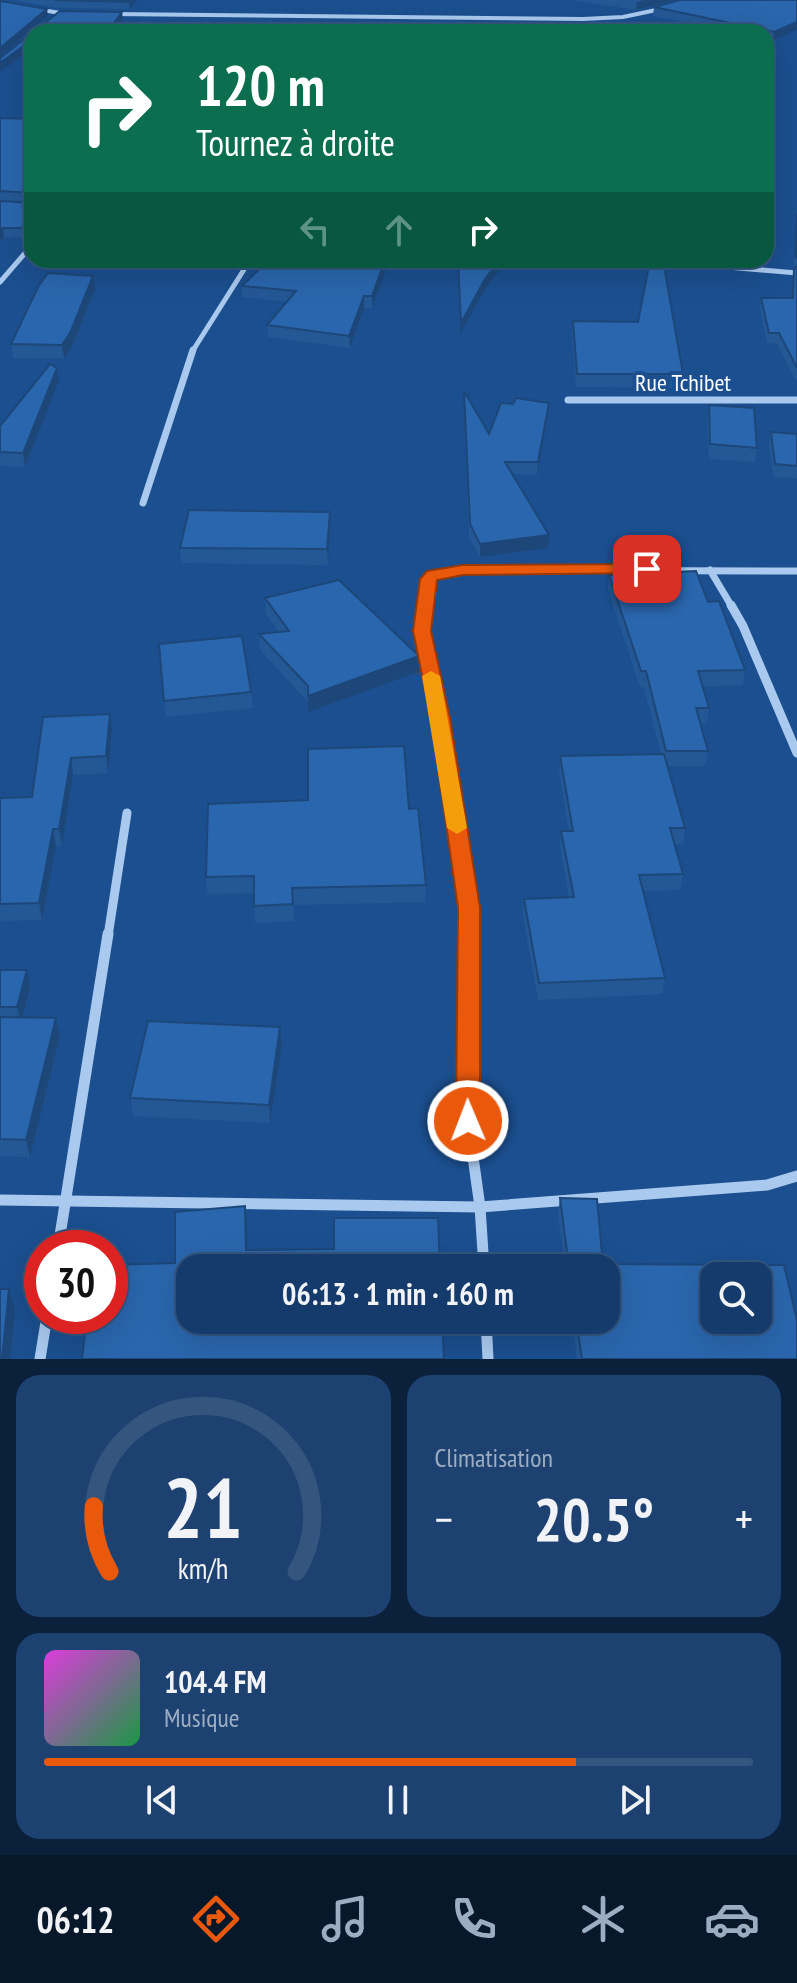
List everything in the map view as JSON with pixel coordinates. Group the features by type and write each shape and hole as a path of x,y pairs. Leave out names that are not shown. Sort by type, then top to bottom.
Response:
{"street":[{"path":"103,14 584,17 637,15 667,7"},
{"path":"32,8 74,14"},
{"path":"48,23 59,13"},
{"path":"0,282 24,254"},
{"path":"143,503 192,352 245,268"},
{"path":"740,268 797,273"},
{"name":"Rue Tchibet","path":"568,400 797,400"},
{"path":"483,1254 468,1121 469,908 441,718 422,631 429,579 433,574 463,570 797,571"},
{"path":"710,570 743,626 797,753"},
{"path":"61,1230 127,813"},
{"path":"0,1200 480,1207 767,1185 797,1176"},
{"path":"40,1359 44,1334"},
{"path":"487,1334 488,1359"}],"building":[{"path":"54,0 131,0 129,2"},
{"path":"680,0 797,0 797,22 774,32 774,24 736,24 654,7"},
{"path":"0,1 47,9 29,24 24,24 24,28 0,48"},
{"path":"60,11 122,12 113,24 43,24"},
{"path":"24,39 24,46 0,63 0,58"},
{"path":"0,118 24,119 24,192 0,191"},
{"path":"0,201 24,203 24,228 0,230"},
{"path":"797,214 797,258 795,257"},
{"path":"797,267 797,368 779,333 769,333 761,298 793,298 794,268"},
{"path":"261,268 382,268 372,296 364,296 349,336 267,325 296,291 242,286"},
{"path":"458,268 494,268 485,279 461,323"},
{"path":"648,268 664,268 683,374 577,374 573,321 638,322"},
{"path":"48,273 93,276 70,333 62,345 11,344 38,287"},
{"path":"50,364 57,368 23,453 0,452 0,426"},
{"path":"464,391 489,434 501,403 513,404 516,398 549,403 538,462 505,462 549,535 480,544 470,524"},
{"path":"709,405 754,408 757,448 710,444"},
{"path":"771,432 797,434 797,466 775,464"},
{"path":"189,510 330,512 327,549 180,548"},
{"path":"696,571 708,602 719,601 745,670 698,671 709,708 696,708 708,751 666,751 646,671 641,671 609,575"},
{"path":"339,580 419,656 308,696 308,686 259,634 289,631 265,598"},
{"path":"242,636 251,692 164,701 159,644"},
{"path":"110,714 106,756 71,758 59,829 53,829 39,903 0,904 0,798 32,797 43,717"},
{"path":"404,746 409,809 418,808 426,885 292,888 293,904 254,906 254,876 206,877 208,804 308,800 308,749"},
{"path":"664,754 685,828 670,828 683,874 639,875 665,978 539,983 524,899 574,897 561,831 573,831 560,756"},
{"path":"0,970 27,970 17,1007 0,1007"},
{"path":"0,1017 56,1018 26,1140 0,1139"},
{"path":"148,1021 280,1027 269,1105 130,1098"},
{"path":"560,1198 597,1199 602,1254 567,1254"},
{"path":"245,1206 246,1250 334,1249 334,1218 438,1218 439,1254 176,1254 176,1334 443,1334 444,1359 82,1359 85,1334 128,1334 128,1264 175,1263 175,1212"},
{"path":"620,1264 700,1265 700,1334 772,1334 772,1265 784,1265 797,1320 797,1359 582,1359 578,1334 620,1334"},
{"path":"0,1289 9,1289 2,1359 0,1359"}],"slow traffic":[{"path":"431,676 441,718 457,828"}],"route":[{"path":"468,1121 469,908 441,718 422,631 427,585 433,574 463,570 647,569"}]}
